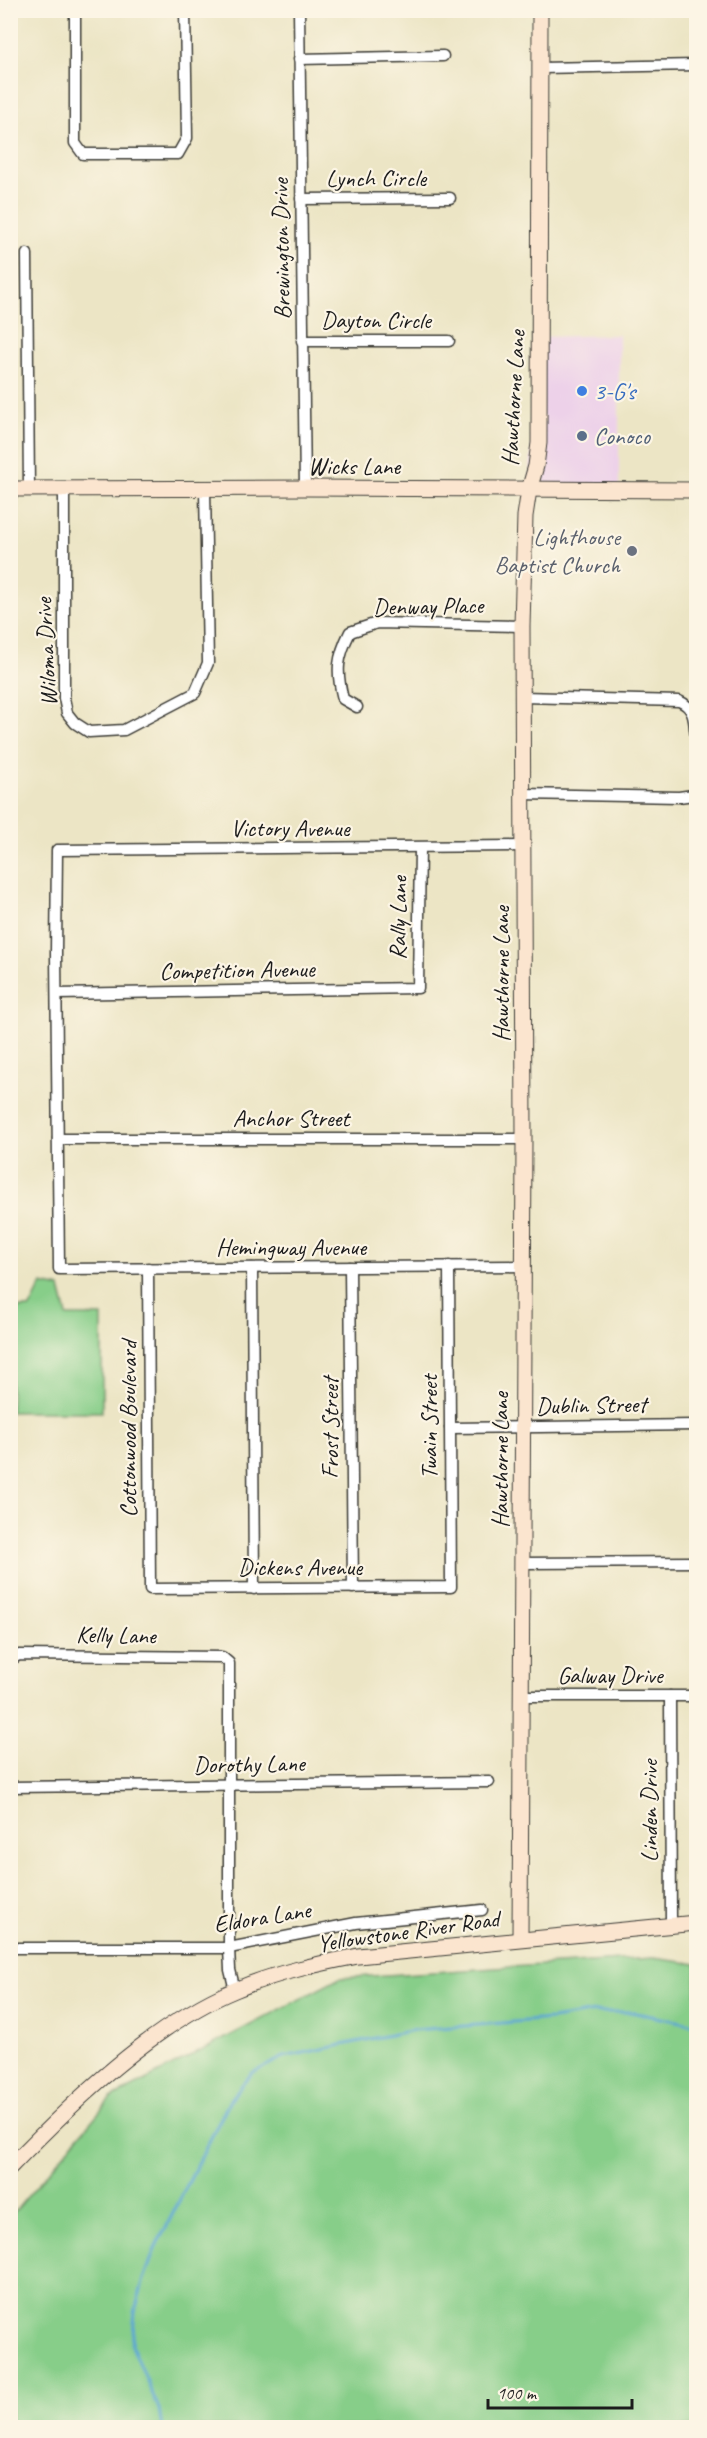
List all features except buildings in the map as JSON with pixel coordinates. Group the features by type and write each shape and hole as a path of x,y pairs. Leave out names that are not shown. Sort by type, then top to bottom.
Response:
{"street":[{"path":"75,10 75,143 83,154 178,154 187,138 185,10"},
{"name":"Brewington Drive","path":"299,10 304,488"},
{"name":"Hawthorne Lane","path":"520,1939 524,1266 522,626 524,538 529,490 536,466 538,443 540,10"},
{"path":"300,59 443,56"},
{"path":"541,68 696,65"},
{"name":"Lynch Circle","path":"301,199 450,198"},
{"path":"27,254 29,490"},
{"name":"Dayton Circle","path":"303,341 449,341"},
{"name":"Wicks Lane","path":"10,489 696,490"},
{"name":"Wiloma Drive","path":"64,490 64,698 67,712 75,723 89,732 124,730 195,693 208,663 205,489"},
{"name":"Denway Place","path":"357,707 343,699 337,677 340,652 350,632 377,623 522,626"},
{"path":"522,697 679,701 688,704 693,712 696,739"},
{"path":"522,794 679,797 693,795 696,792"},
{"name":"Victory Avenue","path":"57,994 57,850 522,846"},
{"name":"Rally Lane","path":"418,988 420,848"},
{"name":"Competition Avenue","path":"57,994 418,988"},
{"path":"57,994 58,1139"},
{"name":"Anchor Street","path":"58,1139 524,1139"},
{"name":"Hemingway Avenue","path":"58,1139 59,1269 524,1266"},
{"name":"Twain Street","path":"449,1266 452,1587"},
{"name":"Frost Street","path":"350,1267 352,1588"},
{"name":"Cottonwood Boulevard","path":"148,1268 150,1590"},
{"path":"252,1268 254,1589"},
{"name":"Dublin Street","path":"450,1428 696,1425"},
{"path":"523,1563 696,1562"},
{"name":"Dickens Avenue","path":"150,1590 452,1587"},
{"name":"Kelly Lane","path":"10,1660 19,1655 222,1657 229,1663 230,1785"},
{"name":"Galway Drive","path":"523,1696 696,1696"},
{"name":"Linden Drive","path":"670,1696 671,1926"},
{"name":"Dorothy Lane","path":"10,1787 489,1782"},
{"path":"230,1785 229,1948 230,1970 235,1990"},
{"name":"Eldora Lane","path":"10,1948 229,1948 356,1923 482,1910"},
{"name":"Yellowstone River Road","path":"10,2167 48,2129 130,2056 200,2007 235,1990 322,1963 358,1956 696,1923"}],"shaded area":[{"path":"619,335 619,490 529,490 539,337"}],"green space":[{"path":"42,1284 60,1288 67,1316 102,1316 102,1412 11,1412 11,1308 30,1308"},
{"path":"653,1958 696,1964 696,2427 11,2427 11,2216 111,2098 340,1978"}],"waterway":[{"path":"162,2428 159,2409 132,2346 135,2311 155,2249 231,2098 252,2073 284,2057 414,2030 552,2019 595,2012 631,2012 696,2025"}],"place":[{"name":"3-G's","path":"582,391"},
{"name":"Conoco","path":"582,436"},
{"name":"Lighthouse Baptist Church","path":"632,551"}]}
